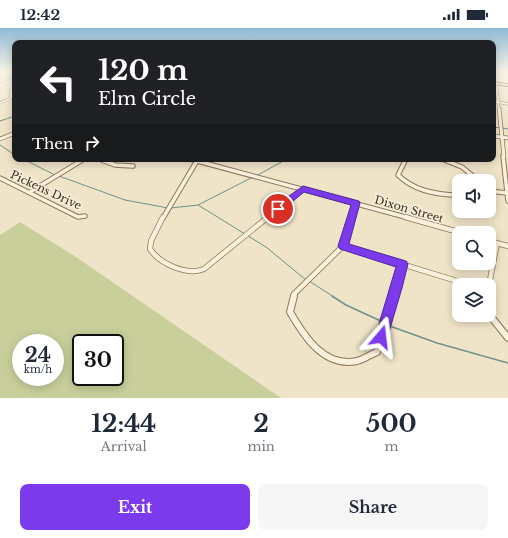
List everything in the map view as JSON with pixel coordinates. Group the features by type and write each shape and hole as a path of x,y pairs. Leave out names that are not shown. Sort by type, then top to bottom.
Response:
{"street":[{"path":"0,102 11,98 12,89"},
{"path":"496,92 508,201"},
{"path":"497,102 508,104"},
{"path":"0,139 12,134"},
{"path":"496,136 508,138"},
{"path":"503,155 508,156"},
{"path":"30,192 79,162"},
{"path":"104,162 110,165 123,167 133,166"},
{"path":"196,162 150,241 150,249 154,255 164,262 190,272 197,272 204,268 303,189"},
{"name":"Dixon Street","path":"204,162 452,230"},
{"path":"404,162 398,175 408,184 438,194 452,195"},
{"path":"450,162 462,167 470,174"},
{"name":"Pickens Drive","path":"0,178 78,217 85,216"},
{"path":"496,192 507,193"},
{"path":"356,203 343,246 294,294 290,312 305,337 326,356 351,362 363,359 376,352 402,264"},
{"path":"490,278 497,243 508,246"},
{"path":"343,246 452,279"},
{"path":"495,322 508,338"}],"green space":[{"path":"20,222 76,257 281,398 0,398 0,235"}],"waterway":[{"path":"0,121 12,117"},
{"path":"496,127 500,128"},
{"path":"503,128 508,129"},
{"path":"0,145 12,153"},
{"path":"29,162 55,175"},
{"path":"256,176 282,162"},
{"path":"59,176 125,200 168,208"},
{"path":"198,205 253,177"},
{"path":"171,208 198,205"},
{"path":"198,205 245,234"},
{"path":"248,236 266,247 306,280"},
{"path":"309,281 334,297"},
{"path":"332,296 346,305 383,322"},
{"path":"387,325 437,343 508,363"}],"route":[{"path":"278,209 303,189 356,203 343,246 402,264 381,337"}]}
